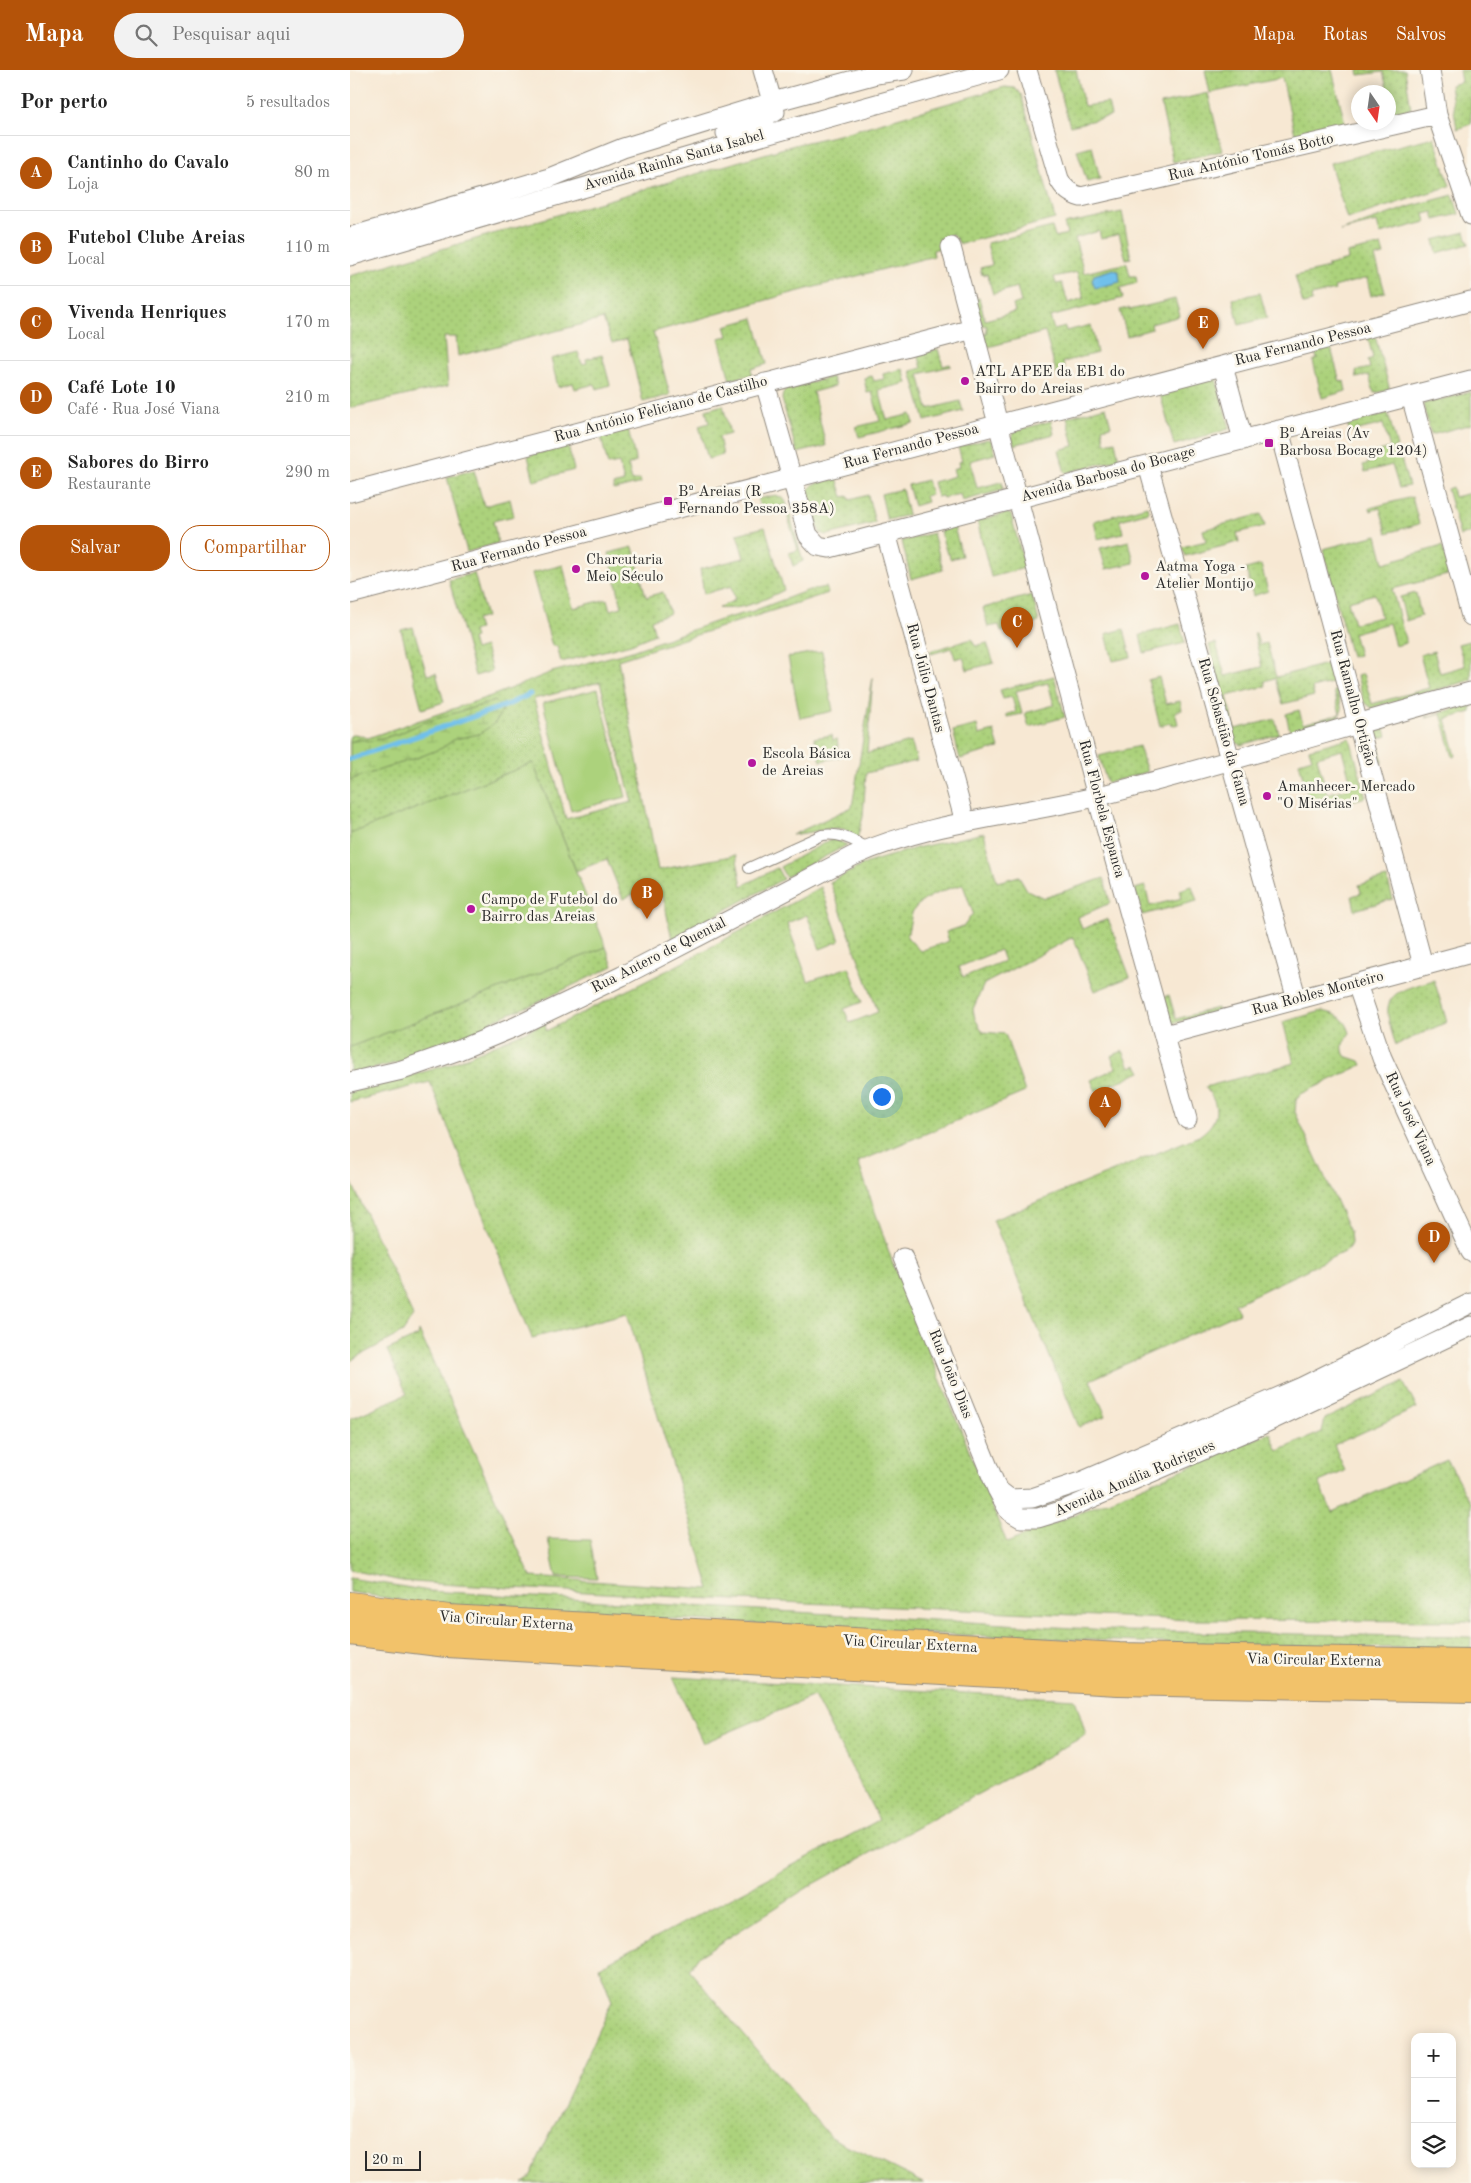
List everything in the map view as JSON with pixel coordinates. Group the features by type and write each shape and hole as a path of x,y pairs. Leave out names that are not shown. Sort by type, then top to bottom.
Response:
{"main road":[{"name":"Via Circular Externa","path":"350,1606 449,1619 1119,1657 1471,1663"},
{"name":"Via Circular Externa","path":"350,1631 446,1643 1118,1682 1471,1688"}],"street":[{"path":"763,70 777,121 793,127"},
{"name":"Avenida Rainha Santa Isabel","path":"350,237 549,178 623,148 773,102 876,74 904,70"},
{"name":"Avenida Rainha Santa Isabel","path":"350,256 793,127 999,70"},
{"name":"Rua António Tomás Botto","path":"1027,70 1059,179 1064,188 1072,194 1081,197 1438,115"},
{"path":"1430,70 1438,115 1471,215"},
{"path":"598,183 623,166 662,152 764,122 773,102"},
{"name":"Rua Florbela Espanca","path":"951,247 1097,796 1187,1119"},
{"name":"Rua Fernando Pessoa","path":"350,594 1471,301"},
{"name":"Rua António Feliciano de Castilho","path":"350,492 973,329"},
{"path":"1223,366 1243,440"},
{"name":"Avenida Barbosa do Bocage","path":"764,383 808,535 818,546 829,548 1471,380"},
{"path":"1410,396 1471,616"},
{"name":"Rua Ramalho Ortigão","path":"1279,430 1423,965"},
{"name":"Rua Sebastião da Gama","path":"1148,464 1297,1000"},
{"name":"Rua Júlio Dantas","path":"886,533 965,822"},
{"name":"Rua Antero de Quental","path":"350,1082 402,1070 515,1027 622,976 870,848 965,822 1097,796 1471,692"},
{"name":"Rua Robles Monteiro","path":"1165,1035 1471,953"},
{"name":"Rua José Viana","path":"1357,984 1382,1058 1471,1252"},
{"name":"Rua João Dias","path":"903,1258 997,1489"},
{"name":"Avenida Amália Rodrigues","path":"1306,1395 1471,1303"},
{"name":"Avenida Amália Rodrigues","path":"997,1489 1010,1498 1032,1498 1046,1494 1306,1395 1471,1326"}],"lane":[{"path":"748,868 791,851 822,835 834,833 870,848"}],"green space":[{"path":"1054,70 1076,70 1084,106 1108,103 1111,116 1070,126"},
{"path":"1205,70 1332,70 1345,123 1295,134 1282,78 1210,93"},
{"path":"1358,70 1405,70 1411,109 1396,112 1396,85 1386,85 1383,72 1359,75"},
{"path":"1459,70 1471,70 1471,124 1457,129 1450,85 1461,82"},
{"path":"1005,87 1014,88 1021,94 1055,219 960,244 952,234 941,237 941,248 933,250 934,256 653,332 670,395 643,402 627,339 612,343 603,319 458,356 456,337 444,337 448,386 350,408 350,276 798,144 838,135"},
{"path":"1208,93 1222,151 1173,162 1161,104"},
{"path":"1434,137 1450,186 1347,219 1330,163"},
{"path":"1092,146 1100,179 1087,182 1077,150"},
{"path":"1453,195 1459,214 1435,220 1433,212 1424,214 1426,222 1380,234 1377,222 1340,231 1412,206"},
{"path":"1122,212 1131,258 1126,259 1119,234 1101,239 1099,231 1075,238 1084,273 1127,263 1130,276 1136,276 1137,283 1120,288 1123,298 1050,317 1054,330 1065,327 1066,331 1091,325 1097,353 1063,362 1066,374 1057,376 1045,332 988,347 984,334 987,333 986,325 982,326 974,299 979,298 985,320 1015,312 1013,305 1021,302 1017,287 993,294 987,274 982,275 980,268 992,265 987,243 1052,227 1055,237 1067,234 1064,224","holes":["1077,272 1084,298 1068,303 1062,283 1056,284 1054,277"]},
{"path":"1465,232 1469,244 1437,253 1434,240"},
{"path":"1381,245 1384,255 1375,257 1385,292 1371,296 1367,278 1334,287 1335,290 1311,296 1312,302 1303,304 1295,276 1328,268 1328,265 1348,260 1347,253"},
{"path":"1260,293 1267,318 1239,325 1233,299"},
{"path":"1175,299 1180,316 1151,324 1152,329 1127,336 1120,310 1129,308 1130,310"},
{"path":"754,318 767,364 751,369 752,374 730,380 719,338 728,336 725,326"},
{"path":"1375,336 1390,390 1374,393 1369,375 1357,378 1356,371 1370,368 1368,360 1373,358 1368,338"},
{"path":"1331,348 1340,382 1344,381 1346,391 1322,398 1313,361 1317,359 1315,352"},
{"path":"938,349 943,366 950,364 951,366 919,374 928,409 960,401 963,411 925,421 911,371 922,368 918,354"},
{"path":"578,352 582,364 587,363 586,359 602,355 610,385 597,389 595,384 575,389 573,383 558,387 551,359"},
{"path":"903,369 907,383 879,390 887,420 911,414 914,423 859,437 856,427 880,421 872,392 867,393 864,378 872,376 874,381 884,379 883,374"},
{"path":"1215,375 1229,429 1174,445 1159,390"},
{"path":"832,377 835,386 813,392 826,446 797,453 782,399 783,393 788,388"},
{"path":"1471,392 1471,424 1431,435 1423,404"},
{"path":"723,405 730,434 719,437 723,455 708,459 699,426 709,423 706,410"},
{"path":"1106,407 1111,426 1102,428 1105,443 1115,441 1119,459 1065,473 1059,450 1074,446 1067,417"},
{"path":"1388,413 1397,447 1392,448 1394,457 1400,455 1409,486 1399,488 1392,465 1365,472 1363,465 1370,463 1368,454 1390,448 1383,424 1350,432 1347,424"},
{"path":"1051,421 1054,434 1014,445 1012,437 1015,431"},
{"path":"628,429 636,462 628,465 632,481 640,479 641,483 614,490 613,485 624,482 619,463 608,465 601,437"},
{"path":"988,439 992,441 995,454 970,461 977,488 1002,482 1003,490 962,501 960,494 943,498 942,496 937,497 933,482 955,476 953,469 959,467 958,462 962,461 958,447"},
{"path":"568,445 574,470 534,481 528,456"},
{"path":"474,470 484,506 510,499 514,516 493,521 498,543 467,552 447,477"},
{"path":"837,478 843,497 848,496 850,500 868,495 875,523 827,535 820,533 808,490 814,484"},
{"path":"927,480 931,494 925,496 927,502 914,506 908,485"},
{"path":"1452,487 1454,497 1471,493 1471,533 1460,536 1447,489"},
{"path":"902,489 908,515 887,520 881,494"},
{"path":"776,495 783,498 786,502 803,561 793,566 789,553 798,550 784,505 761,511 758,499"},
{"path":"1412,497 1419,524 1387,533 1380,508 1371,511 1370,508"},
{"path":"1147,506 1149,512 1120,520 1123,533 1098,539 1094,521"},
{"path":"1007,513 1011,515 1025,568 991,577 977,521"},
{"path":"1261,514 1265,526 1237,533 1239,542 1185,556 1182,547 1206,541 1203,530"},
{"path":"765,527 784,590 744,606 718,608 735,600 731,586 704,594 700,569 744,558 737,534"},
{"path":"954,527 962,556 950,559 940,531"},
{"path":"933,533 943,570 911,579 902,541"},
{"path":"1377,535 1384,563 1442,546 1451,574 1392,589 1406,643 1395,646 1389,623 1353,633 1359,655 1351,657 1323,549","holes":["1375,594 1381,617 1354,623 1348,601"]},
{"path":"1129,541 1134,563 1106,569 1100,548"},
{"path":"633,547 646,597 663,592 670,613 651,620 655,634 631,644 561,662 557,646 552,646 532,573 563,565 573,608 607,599 610,610 622,607 609,553"},
{"path":"1261,565 1268,591 1253,596 1246,569"},
{"path":"474,573 486,617 476,620 479,629 473,631 475,638 472,639 475,650 485,647 492,671 475,676 449,580"},
{"path":"826,587 828,593 618,660 658,870 736,855 742,886 777,868 783,879 672,939 663,896 638,905 633,894 623,899 607,859 576,871 533,763 350,834 350,736 355,734 368,738 494,695 552,672 629,652 720,620 753,611 809,590","holes":["600,682 632,802 566,819 534,699"]},
{"path":"1416,593 1421,616 1406,621 1400,597"},
{"path":"1032,595 1039,622 1001,632 999,625 988,627 983,608"},
{"path":"1180,624 1185,643 1144,653 1140,635"},
{"path":"413,627 427,675 436,673 444,702 422,709 401,630"},
{"path":"1124,629 1131,657 1113,661 1106,634"},
{"path":"1254,633 1256,633 1259,645 1267,643 1276,677 1330,663 1335,682 1312,688 1314,696 1283,704 1275,678 1265,681 1266,686 1227,696 1235,729 1275,719 1279,734 1241,745 1235,742 1209,645 1216,643 1225,676 1262,667"},
{"path":"972,639 975,646 987,643 994,663 967,670 963,657 955,659 952,648 931,654 930,651"},
{"path":"1469,641 1471,650 1471,680 1372,708 1364,702 1357,676 1363,674 1372,704 1429,688 1420,655 1434,651 1440,673 1465,666 1458,644"},
{"path":"822,651 833,711 800,718 788,657"},
{"path":"1054,676 1065,717 1029,727 1025,713 1054,705 1048,683 1016,691 1022,714 1007,717 1007,714 1016,712 1012,697 1003,699 1000,690"},
{"path":"873,677 867,753 911,742 917,761 866,773 863,817 857,839 844,829 836,828 792,835 852,807"},
{"path":"1159,677 1166,704 1180,701 1182,710 1175,712 1178,724 1171,726 1170,723 1160,726 1148,680"},
{"path":"598,689 626,797 571,811 543,703"},
{"path":"1337,690 1342,710 1340,714 1334,691"},
{"path":"495,701 503,709 495,723 479,734 455,739 442,748 422,756 350,780 350,742 359,739 370,741 398,734 422,723"},
{"path":"1471,704 1471,712 1446,719 1456,756 1453,757 1441,714 1426,717"},
{"path":"1299,710 1303,724 1340,714 1338,717 1290,731 1286,714"},
{"path":"977,725 979,735 994,731 999,748 960,759 953,731"},
{"path":"1385,729 1387,736 1377,739 1383,762 1380,762 1372,734 1373,732"},
{"path":"832,735 833,740 837,739 840,757 821,761 814,738"},
{"path":"1350,738 1366,797 1326,808 1323,798 1309,801 1299,762 1312,758 1309,749","holes":["1342,750 1352,787 1327,794 1317,757"]},
{"path":"1139,746 1147,772 1107,783 1099,756"},
{"name":"Campo de Futebol do Bairro das Areias","path":"533,763 606,947 350,1047 350,834"},
{"path":"984,833 997,882 1019,876 1027,890 1044,898 1104,878 1110,903 1078,917 1082,929 1108,919 1130,977 1095,991 1073,937 984,984 973,1009 975,1019 983,1032 1005,1034 1025,1092 858,1162 892,1261 1007,1543 1270,1433 1278,1451 1322,1432 1325,1419 1403,1382 1417,1408 1334,1445 1345,1471 1319,1482 1332,1512 1447,1460 1471,1503 1471,1621 1188,1620 714,1599 439,1584 402,1581 350,1570 350,1419 407,1394 387,1350 418,1336 419,1331 531,1577 710,1589 627,1313 532,1338 430,1082 350,1102 350,1092 451,1064 545,1023 546,1031 676,966 821,887 840,941 820,949 807,915 787,923 808,981 849,967 862,1002 844,1009 850,1023 878,1012 830,882 867,863 916,848","holes":["963,885 973,913 964,926 946,932 949,941 920,951 907,937 912,913 915,908 934,894","1000,950 1004,961 963,977 959,967"]},
{"path":"830,840 836,840 847,845 786,877 780,867"},
{"path":"1387,878 1393,899 1355,910 1352,896 1361,893 1359,885"},
{"path":"1145,886 1150,906 1182,898 1180,890 1192,886 1197,901 1142,915 1135,889"},
{"path":"606,947 613,966 534,1004 491,1021 486,1030 417,1058 350,1074 350,1047"},
{"path":"1434,980 1447,1022 1396,1045 1388,1016 1388,1007 1391,999 1406,989"},
{"path":"1169,995 1176,1019 1217,1008 1218,1011 1174,1023 1171,1021 1164,997"},
{"path":"1322,1011 1336,1015 1346,1024 1350,1033 1343,1043 1345,1056 1360,1061 1362,1065 1301,1094 1296,1100 1295,1112 1350,1232 1351,1243 1348,1250 1235,1304 1239,1313 1090,1380 1106,1416 1079,1427 993,1220 1199,1136 1211,1125 1216,1113 1214,1101 1205,1087 1294,1063 1283,1022"},
{"path":"1123,1051 1130,1067 1137,1065 1141,1072 1096,1091 1091,1080 1116,1068 1111,1056"},
{"path":"350,1179 413,1316 403,1332 350,1361"},
{"path":"548,1539 590,1540 597,1578 556,1577"},
{"path":"350,1578 429,1591 1126,1631 1471,1637 1471,1649 1218,1645 937,1634 431,1605 350,1592"},
{"path":"673,1677 1075,1699 1086,1735 810,1886 698,1957 689,1970 830,2137 924,2183 523,2183 529,2179 612,2001 599,1967 879,1820 814,1696 703,1743"}],"water":[{"path":"1114,269 1119,272 1120,282 1095,288 1092,280 1094,275"}],"waterway":[{"path":"350,759 507,705 530,694"}],"place":[{"name":"Sabores do Birro","path":"1203,349"},
{"name":"ATL APEE da EB1 do Bairro do Areias","path":"965,381"},
{"name":"Bº Areias (Av Barbosa Bocage 1204)","path":"1269,443"},
{"name":"Bº Areias (R Fernando Pessoa 358A)","path":"668,501"},
{"name":"Charcutaria Meio Século","path":"576,569"},
{"name":"Aatma Yoga - Atelier Montijo","path":"1145,576"},
{"name":"Vivenda Henriques","path":"1017,648"},
{"name":"Escola Básica de Areias","path":"752,763"},
{"name":"Amanhecer- Mercado \"O Misérias\"","path":"1267,796"},
{"name":"Campo de Futebol do Bairro das Areias","path":"471,909"},
{"name":"Futebol Clube Areias","path":"647,919"},
{"name":"Cantinho do Cavalo","path":"1105,1128"},
{"name":"Café Lote 10","path":"1434,1263"}]}
